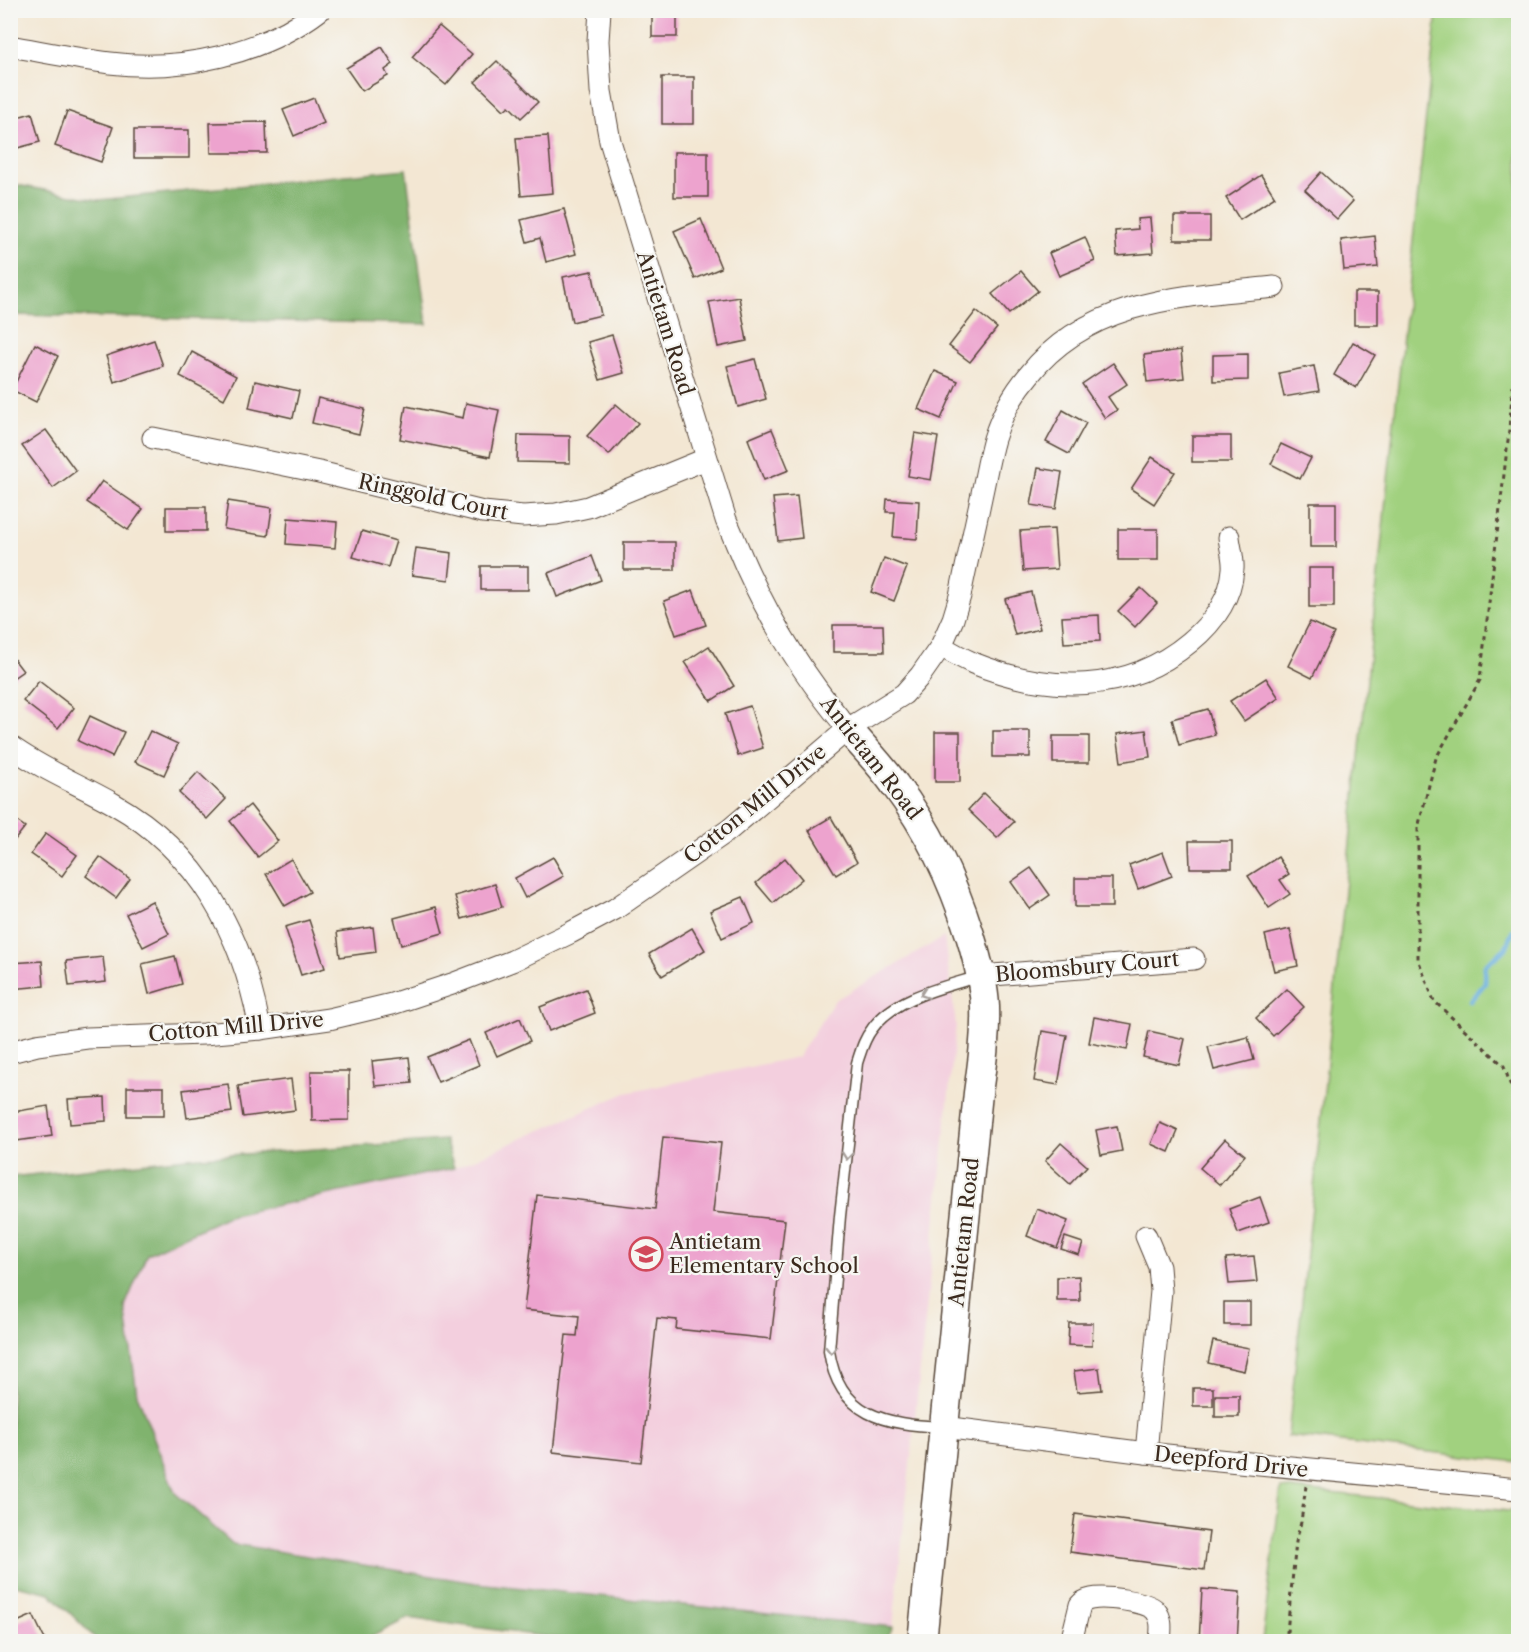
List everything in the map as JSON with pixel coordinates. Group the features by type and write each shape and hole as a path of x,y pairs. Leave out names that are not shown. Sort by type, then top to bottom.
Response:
{"street":[{"path":"10,46 111,63 148,65 184,63 220,56 255,45 282,33 320,10"},
{"name":"Antietam Road","path":"600,10 598,41 601,91 610,141 726,520 748,572 804,671 848,729 895,784 925,829 959,902 980,976 985,1006 984,1050 922,1641"},
{"name":"Cotton Mill Drive","path":"10,1052 87,1038 204,1034 329,1019 392,1004 502,965 615,909 729,830 848,729 904,694 920,676 940,646 953,619 994,440 1009,404 1037,364 1072,334 1098,320 1125,310 1180,297 1274,287"},
{"name":"Ringgold Court","path":"153,438 319,472 483,512 523,516 556,514 588,507 706,459"},
{"path":"940,646 989,669 1031,680 1066,684 1101,684 1129,676 1155,665 1180,650 1202,632 1217,615 1227,594 1233,568 1229,537"},
{"path":"10,746 57,776 113,804 137,819 165,841 189,867 211,895 226,921 244,966 260,1029"},
{"name":"Bloomsbury Court","path":"980,976 1194,959"},
{"path":"1146,1236 1159,1267 1161,1291 1146,1453"},
{"name":"Deepford Drive","path":"944,1427 1146,1453 1517,1489"},
{"path":"1071,1641 1080,1605 1083,1601 1093,1598 1149,1605 1160,1619 1162,1629 1160,1641"}],"lane":[{"path":"944,1427 907,1426 870,1415 850,1400 839,1385 832,1368 830,1351 840,1216 855,1075 863,1044 873,1027 886,1013 902,1002 980,976"}],"path":[{"path":"1518,331 1508,440 1480,680 1436,758 1418,828 1418,959 1434,1000 1504,1066 1518,1107"},
{"path":"1517,1489 1518,1303"},
{"path":"1286,1641 1296,1542 1308,1470"}],"shaded area":[{"path":"944,937 956,1025 893,1627 476,1583 233,1544 175,1493 137,1394 125,1306 147,1253 228,1216 454,1168 626,1093 798,1057 835,1000"}],"green space":[{"path":"1437,11 1518,11 1518,1462 1288,1436"},
{"path":"406,169 427,324 11,315 11,184 99,200"},
{"path":"445,1140 454,1168 228,1216 147,1254 125,1306 137,1394 175,1493 233,1544 476,1583 893,1627 885,1641 585,1642 408,1618 365,1640 358,1641 98,1641 50,1593 11,1584 11,1177 186,1158"},
{"path":"1281,1488 1518,1512 1516,1641 1262,1641"}],"building":[{"path":"126,10 143,10 143,11 128,16"},
{"path":"652,10 677,10 677,37 652,37"},
{"path":"439,26 472,54 446,85 412,57"},
{"path":"382,47 393,64 385,70 388,76 362,91 346,68"},
{"path":"497,61 538,102 521,118 509,106 504,110 475,82"},
{"path":"662,77 694,77 694,124 662,124"},
{"path":"314,98 324,123 294,136 283,110"},
{"path":"67,111 113,127 101,162 55,146"},
{"path":"32,113 40,142 10,150 10,119"},
{"path":"266,122 267,153 211,153 210,123"},
{"path":"134,130 189,130 189,158 134,158"},
{"path":"548,136 553,193 521,196 516,138"},
{"path":"674,152 708,152 708,197 674,197"},
{"path":"1321,172 1353,201 1337,219 1305,190"},
{"path":"1261,175 1275,197 1240,220 1226,198"},
{"path":"564,209 576,254 546,262 540,238 527,242 521,220"},
{"path":"1174,216 1210,216 1210,240 1174,240"},
{"path":"1150,218 1153,253 1117,256 1115,231 1138,229 1137,219"},
{"path":"701,219 721,268 695,279 674,231"},
{"path":"1375,236 1378,267 1344,270 1341,240"},
{"path":"1085,237 1095,261 1059,276 1049,253"},
{"path":"592,271 601,315 572,322 563,277"},
{"path":"1021,271 1038,291 1009,314 992,294"},
{"path":"1354,292 1378,292 1378,325 1354,325"},
{"path":"739,297 747,341 718,347 709,302"},
{"path":"976,311 997,328 970,362 949,346"},
{"path":"612,335 624,373 600,380 588,342"},
{"path":"154,340 163,366 114,382 106,356"},
{"path":"1353,342 1375,355 1356,388 1334,375"},
{"path":"35,344 58,356 36,402 12,390"},
{"path":"1181,350 1184,378 1147,382 1144,355"},
{"path":"192,352 236,376 224,399 180,376"},
{"path":"1248,354 1248,380 1213,381 1213,355"},
{"path":"755,359 766,399 738,407 727,366"},
{"path":"1113,363 1127,384 1108,397 1117,410 1105,418 1082,384"},
{"path":"1314,366 1319,391 1284,397 1279,373"},
{"path":"935,371 958,381 941,419 918,409"},
{"path":"255,381 299,391 293,418 249,408"},
{"path":"318,398 365,409 359,434 312,423"},
{"path":"466,403 499,410 490,457 400,439 406,406 463,418"},
{"path":"616,404 638,423 609,455 587,436"},
{"path":"1063,410 1086,423 1069,454 1046,442"},
{"path":"772,429 789,470 764,480 748,439"},
{"path":"46,430 76,471 53,488 22,446"},
{"path":"915,433 938,437 931,480 908,476"},
{"path":"518,435 570,436 570,463 517,462"},
{"path":"1192,436 1231,436 1231,462 1192,462"},
{"path":"1281,444 1311,458 1300,479 1271,464"},
{"path":"1152,457 1175,472 1154,504 1131,489"},
{"path":"1038,468 1062,472 1056,509 1031,505"},
{"path":"102,481 143,509 128,530 87,502"},
{"path":"797,496 802,538 778,541 773,498"},
{"path":"887,499 919,501 917,539 893,537 895,512 886,512"},
{"path":"228,501 272,508 268,536 224,529"},
{"path":"1310,503 1336,503 1336,547 1310,547"},
{"path":"166,507 206,507 206,531 166,531"},
{"path":"288,518 337,522 335,548 286,544"},
{"path":"1054,529 1057,569 1023,571 1020,531"},
{"path":"1118,529 1158,529 1158,560 1118,560"},
{"path":"362,531 396,541 388,567 353,557"},
{"path":"624,542 675,542 675,570 624,570"},
{"path":"416,548 452,553 449,580 412,575"},
{"path":"592,556 601,580 557,597 548,573"},
{"path":"884,558 907,567 894,601 871,592"},
{"path":"481,566 528,566 528,590 481,590"},
{"path":"1309,568 1334,568 1334,607 1309,607"},
{"path":"1141,588 1157,603 1135,627 1118,611"},
{"path":"693,590 706,625 676,635 664,601"},
{"path":"1031,592 1040,629 1015,635 1005,599"},
{"path":"1099,615 1100,641 1064,643 1062,617"},
{"path":"1310,622 1334,633 1312,678 1288,666"},
{"path":"833,625 883,625 884,652 833,652"},
{"path":"709,646 734,686 711,701 685,662"},
{"path":"10,654 23,671 10,680"},
{"path":"1266,678 1279,698 1244,721 1230,701"},
{"path":"39,681 74,708 58,728 23,701"},
{"path":"750,706 763,748 738,756 725,714"},
{"path":"1208,709 1215,735 1179,745 1172,719"},
{"path":"90,716 124,732 112,757 78,741"},
{"path":"1146,730 1150,757 1121,762 1117,734"},
{"path":"150,731 178,744 164,775 135,762"},
{"path":"993,731 1030,731 1030,757 993,757"},
{"path":"935,732 960,732 960,782 935,782"},
{"path":"1053,736 1089,736 1089,763 1053,763"},
{"path":"198,772 226,799 207,819 179,793"},
{"path":"984,793 1014,822 997,838 968,810"},
{"path":"250,805 278,841 258,857 230,821"},
{"path":"10,816 25,827 10,846"},
{"path":"831,817 857,862 836,875 809,830"},
{"path":"46,833 77,855 62,876 31,854"},
{"path":"1189,841 1232,841 1232,868 1190,868"},
{"path":"1163,852 1172,876 1138,889 1129,865"},
{"path":"100,857 130,879 116,898 86,876"},
{"path":"553,857 564,876 525,898 515,878"},
{"path":"1278,857 1289,874 1280,880 1290,894 1269,908 1248,876"},
{"path":"785,858 802,879 773,903 756,883"},
{"path":"291,859 310,892 285,906 266,874"},
{"path":"1031,868 1050,895 1030,909 1011,882"},
{"path":"1075,878 1112,878 1112,907 1075,907"},
{"path":"495,884 502,907 462,919 455,896"},
{"path":"743,897 754,923 722,938 710,911"},
{"path":"152,901 169,934 143,947 126,914"},
{"path":"436,907 443,933 401,945 394,918"},
{"path":"309,920 325,968 301,975 285,927"},
{"path":"373,927 376,952 340,957 337,932"},
{"path":"692,928 705,950 662,976 649,954"},
{"path":"1290,929 1298,966 1274,971 1265,935"},
{"path":"175,956 182,984 149,994 142,964"},
{"path":"103,957 106,982 69,986 66,961"},
{"path":"42,961 44,986 10,989 10,963"},
{"path":"586,989 595,1013 549,1031 540,1007"},
{"path":"1287,989 1304,1007 1273,1036 1256,1018"},
{"path":"1094,1017 1132,1024 1127,1050 1089,1043"},
{"path":"520,1018 530,1041 497,1056 486,1033"},
{"path":"1042,1031 1067,1035 1058,1085 1034,1081"},
{"path":"1149,1031 1185,1039 1179,1065 1143,1057"},
{"path":"1248,1037 1254,1060 1214,1070 1208,1047"},
{"path":"469,1040 479,1065 438,1082 427,1057"},
{"path":"409,1057 412,1083 375,1086 372,1061"},
{"path":"311,1071 349,1071 349,1120 312,1121"},
{"path":"291,1079 295,1110 243,1117 238,1086"},
{"path":"228,1084 232,1112 187,1118 183,1090"},
{"path":"127,1087 164,1087 164,1116 127,1116"},
{"path":"105,1097 106,1121 70,1124 68,1099"},
{"path":"48,1106 52,1136 16,1141 12,1112"},
{"path":"1160,1123 1178,1131 1169,1152 1151,1144"},
{"path":"1117,1126 1122,1151 1101,1155 1096,1130"},
{"path":"663,1137 721,1143 713,1212 785,1220 771,1339 676,1329 677,1320 657,1318 641,1462 553,1452 566,1335 577,1336 579,1316 524,1310 537,1195 655,1209"},
{"path":"1225,1139 1245,1155 1220,1185 1200,1168"},
{"path":"1061,1143 1087,1166 1070,1184 1045,1161"},
{"path":"1260,1197 1269,1222 1238,1233 1229,1209"},
{"path":"1037,1209 1068,1221 1057,1248 1027,1236"},
{"path":"1065,1237 1083,1243 1079,1255 1061,1249"},
{"path":"1254,1256 1257,1282 1229,1284 1226,1258"},
{"path":"1079,1276 1080,1301 1057,1301 1057,1277"},
{"path":"1224,1302 1250,1302 1250,1325 1224,1325"},
{"path":"1069,1323 1093,1323 1092,1346 1068,1345"},
{"path":"1213,1341 1249,1348 1244,1371 1208,1363"},
{"path":"1099,1368 1102,1390 1077,1392 1074,1371"},
{"path":"1193,1388 1213,1388 1213,1406 1193,1406"},
{"path":"1215,1395 1239,1395 1239,1417 1215,1417"},
{"path":"1075,1514 1209,1532 1204,1570 1070,1552"},
{"path":"1202,1589 1240,1592 1237,1642 1199,1642"},
{"path":"33,1615 46,1642 10,1642 10,1625"}],"waterway":[{"path":"1470,1001 1485,983 1485,966 1506,948 1513,931 1518,929"}],"place":[{"name":"Antietam Elementary School","path":"646,1254"}]}
